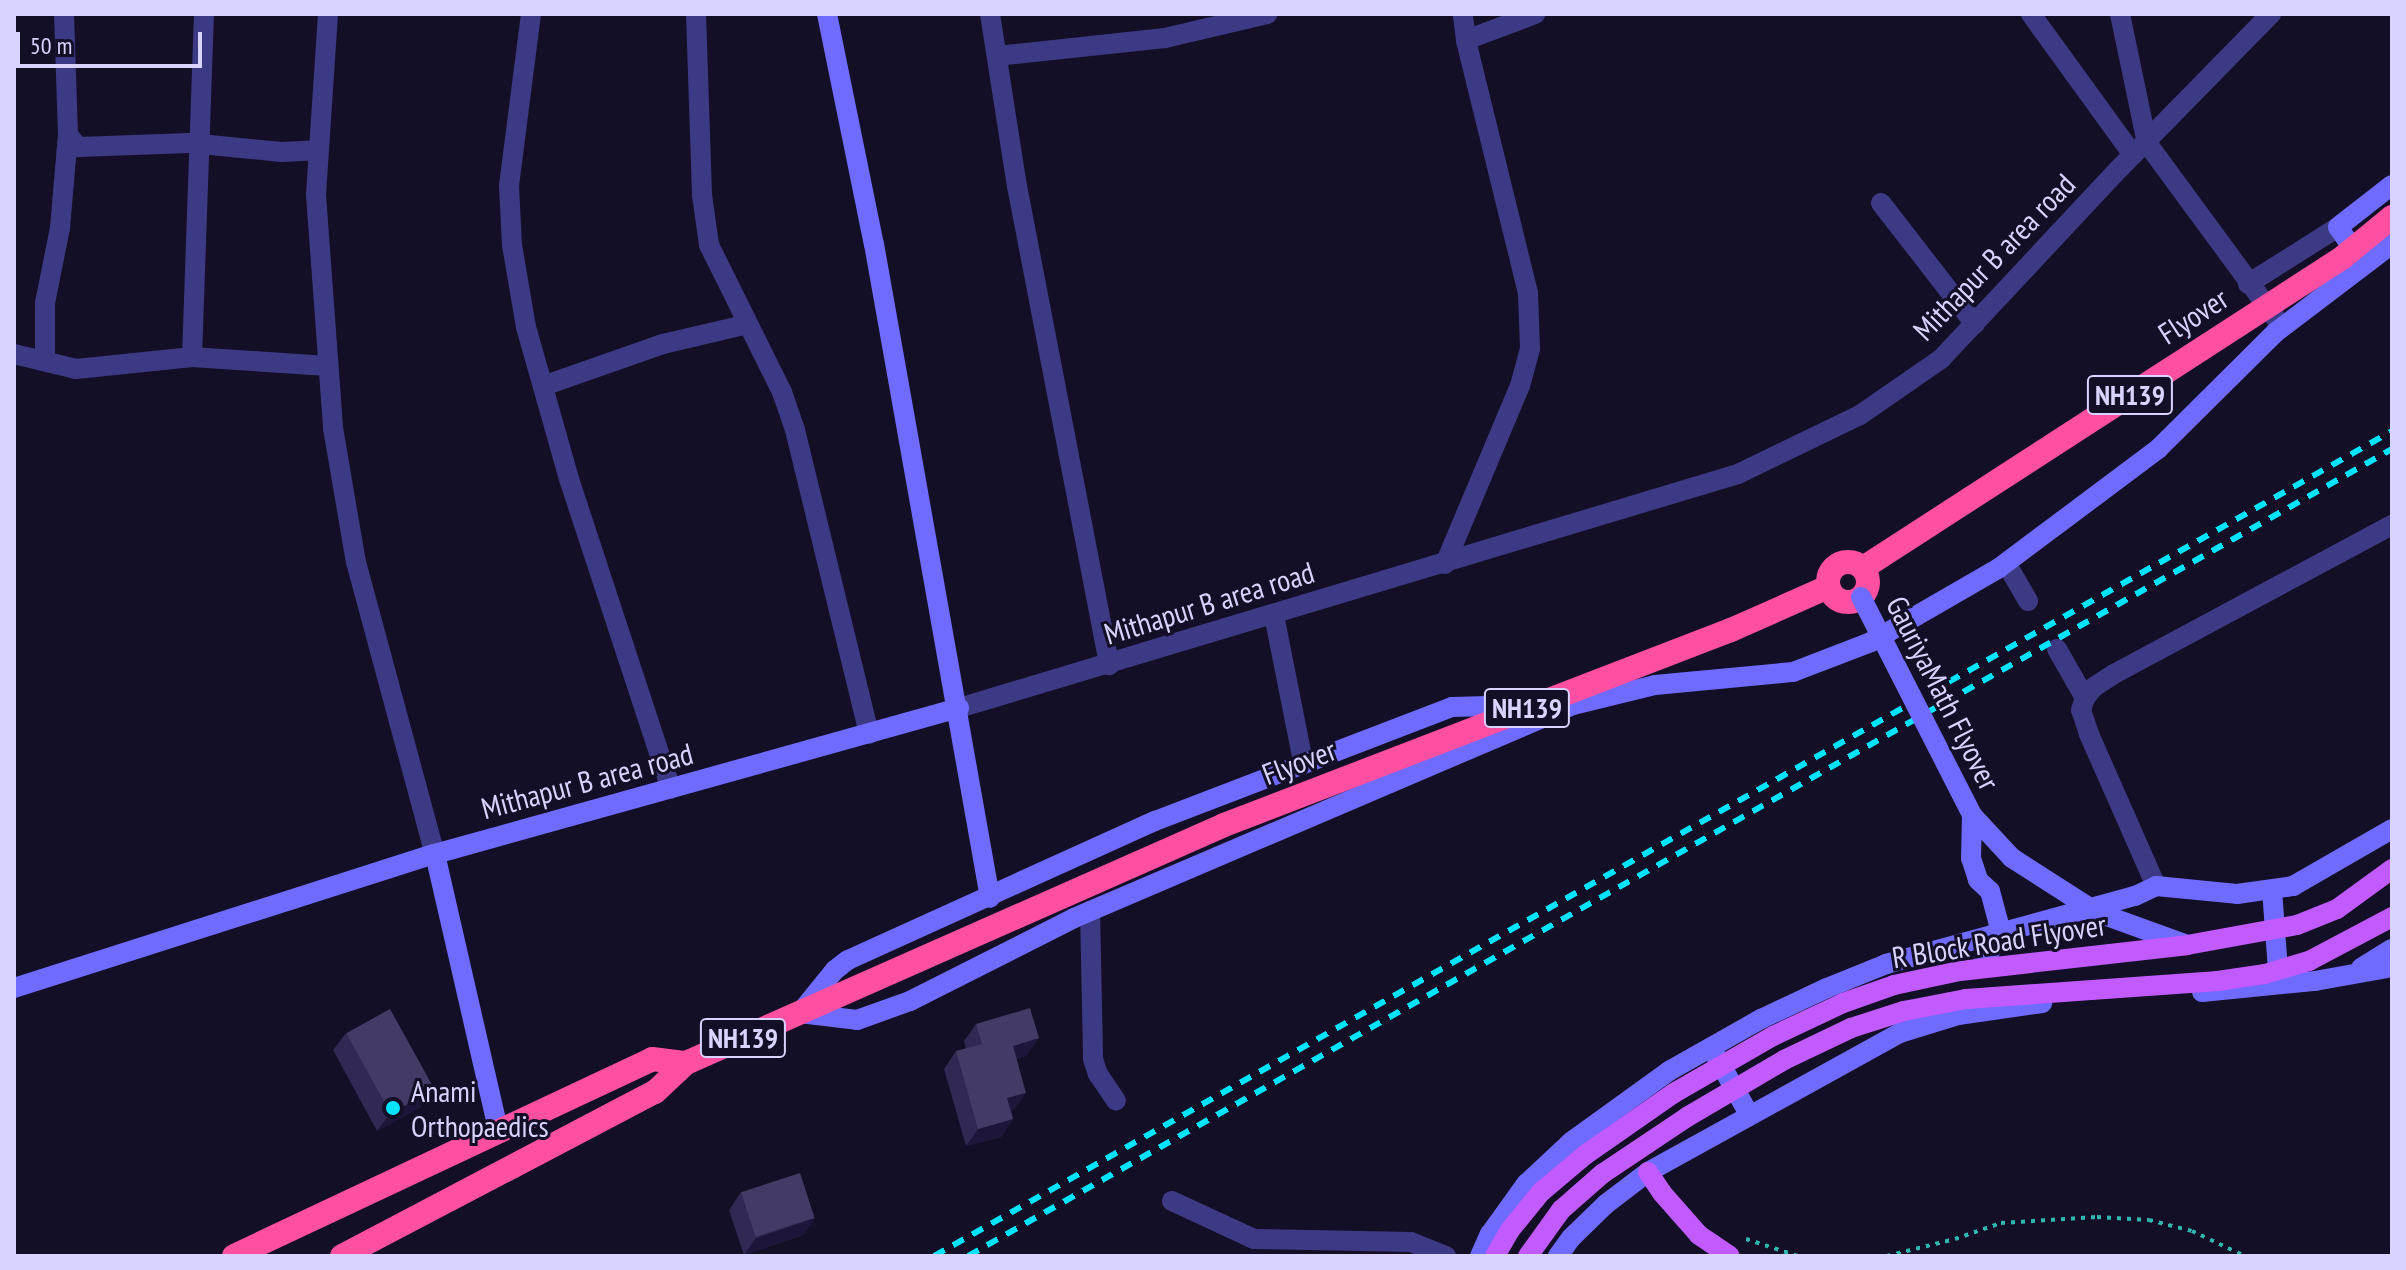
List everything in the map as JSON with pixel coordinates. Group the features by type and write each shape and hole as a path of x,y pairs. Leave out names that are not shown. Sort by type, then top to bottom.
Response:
{"highway":[{"name":"Flyover","path":"800,1013 1224,825 1731,630 1828,587 1829,574 1838,564 1851,562 1863,568 2342,258 2392,217"},
{"path":"1828,587 1842,601 1861,597 1868,580 1863,568"},
{"name":"NH139","path":"342,1256 655,1092 686,1063 800,1013"},
{"name":"NH139","path":"234,1256 652,1059 686,1063"},
{"path":"498,1129 508,1169"}],"main road":[{"name":"R Block Road Flyover","path":"1495,1256 1510,1230 1541,1192 1585,1155 1674,1093 1773,1036 1843,1003 1894,985 1980,968 2187,945 2297,925 2337,909 2392,869"},
{"name":"R Block Road Flyover","path":"1528,1256 1561,1210 1602,1174 1723,1095 1784,1060 1851,1028 1904,1011 1966,999 2218,981 2265,974 2309,961 2392,917"},
{"path":"1648,1172 1699,1235 1730,1256"}],"street":[{"path":"45,361 45,303 60,228 68,135 64,14"},
{"path":"192,357 204,14"},
{"path":"328,14 316,195 333,428 351,540 435,854 498,1129"},
{"path":"531,14 511,157 510,224 526,327 569,479 671,789"},
{"path":"696,14 705,224 709,245 782,392 795,430 869,734"},
{"path":"827,14 874,244 959,708 990,898"},
{"path":"990,14 1020,201 1109,665"},
{"path":"997,56 1165,38 1267,14"},
{"path":"1445,564 1520,386 1530,348 1528,293 1466,40 1463,14"},
{"path":"1466,40 1535,14"},
{"path":"2031,14 2282,327"},
{"path":"2120,14 2140,149"},
{"name":"Mithapur B area road","path":"14,988 435,854 1109,665 1738,474 1860,415 1941,359 2271,14"},
{"path":"68,135 78,147 97,149 198,144 282,152 317,150"},
{"path":"2248,284 2338,227 2392,185"},
{"path":"1881,203 1975,324"},
{"path":"2338,227 2364,265"},
{"path":"800,1013 857,1020 910,1001 1090,911 1573,705 1655,685 1793,672 1871,642 2006,563 2158,449 2282,327 2392,244"},
{"path":"543,386 663,344 748,324"},
{"path":"14,354 61,366 95,369 192,357 328,366"},
{"path":"2156,886 2089,734 2081,710 2085,698 2094,687 2114,674 2392,525"},
{"path":"2006,563 2028,601"},
{"name":"GauriyaMath Flyover","path":"1861,597 1972,815 2012,858 2096,912 2187,945"},
{"path":"1274,615 1303,762"},
{"path":"2057,649 2085,698"},
{"path":"800,1013 835,970 848,960 1155,821 1303,762 1452,707 1573,705"},
{"name":"GauriyaMath Flyover","path":"1972,815 1971,858 1978,880 1990,891 1999,925 1993,946 1980,968"},
{"path":"1480,1256 1490,1234 1526,1184 1572,1141 1669,1071 1761,1019 1886,964 2063,913 2135,896 2156,886 2237,894 2293,886 2392,829"},
{"path":"2272,890 2279,984"},
{"path":"1090,911 1093,1059 1116,1101"},
{"path":"2351,974 2392,949"},
{"path":"1558,1256 1571,1238 1606,1204 1648,1172 1900,1033 1958,1015 2024,1004 2279,984 2392,967"},
{"path":"1711,1047 1749,1114"},
{"path":"1172,1201 1254,1239 1411,1242 1446,1256"}],"path":[{"path":"1887,1256 2001,1223 2097,1217 2149,1220 2192,1231 2245,1256"},
{"path":"1744,1238 1798,1256"}],"building":[{"path":"1030,1008 1039,1038 1013,1046 1026,1093 1007,1098 1013,1119 978,1129 956,1051 982,1044 976,1024"},
{"path":"390,1009 435,1089 391,1114 346,1033"},
{"path":"800,1173 815,1218 756,1237 741,1192"}],"railway":[{"path":"934,1256 2392,431"},
{"path":"968,1256 2392,449"}],"place":[{"name":"Anami Orthopaedics","path":"393,1108"}]}
